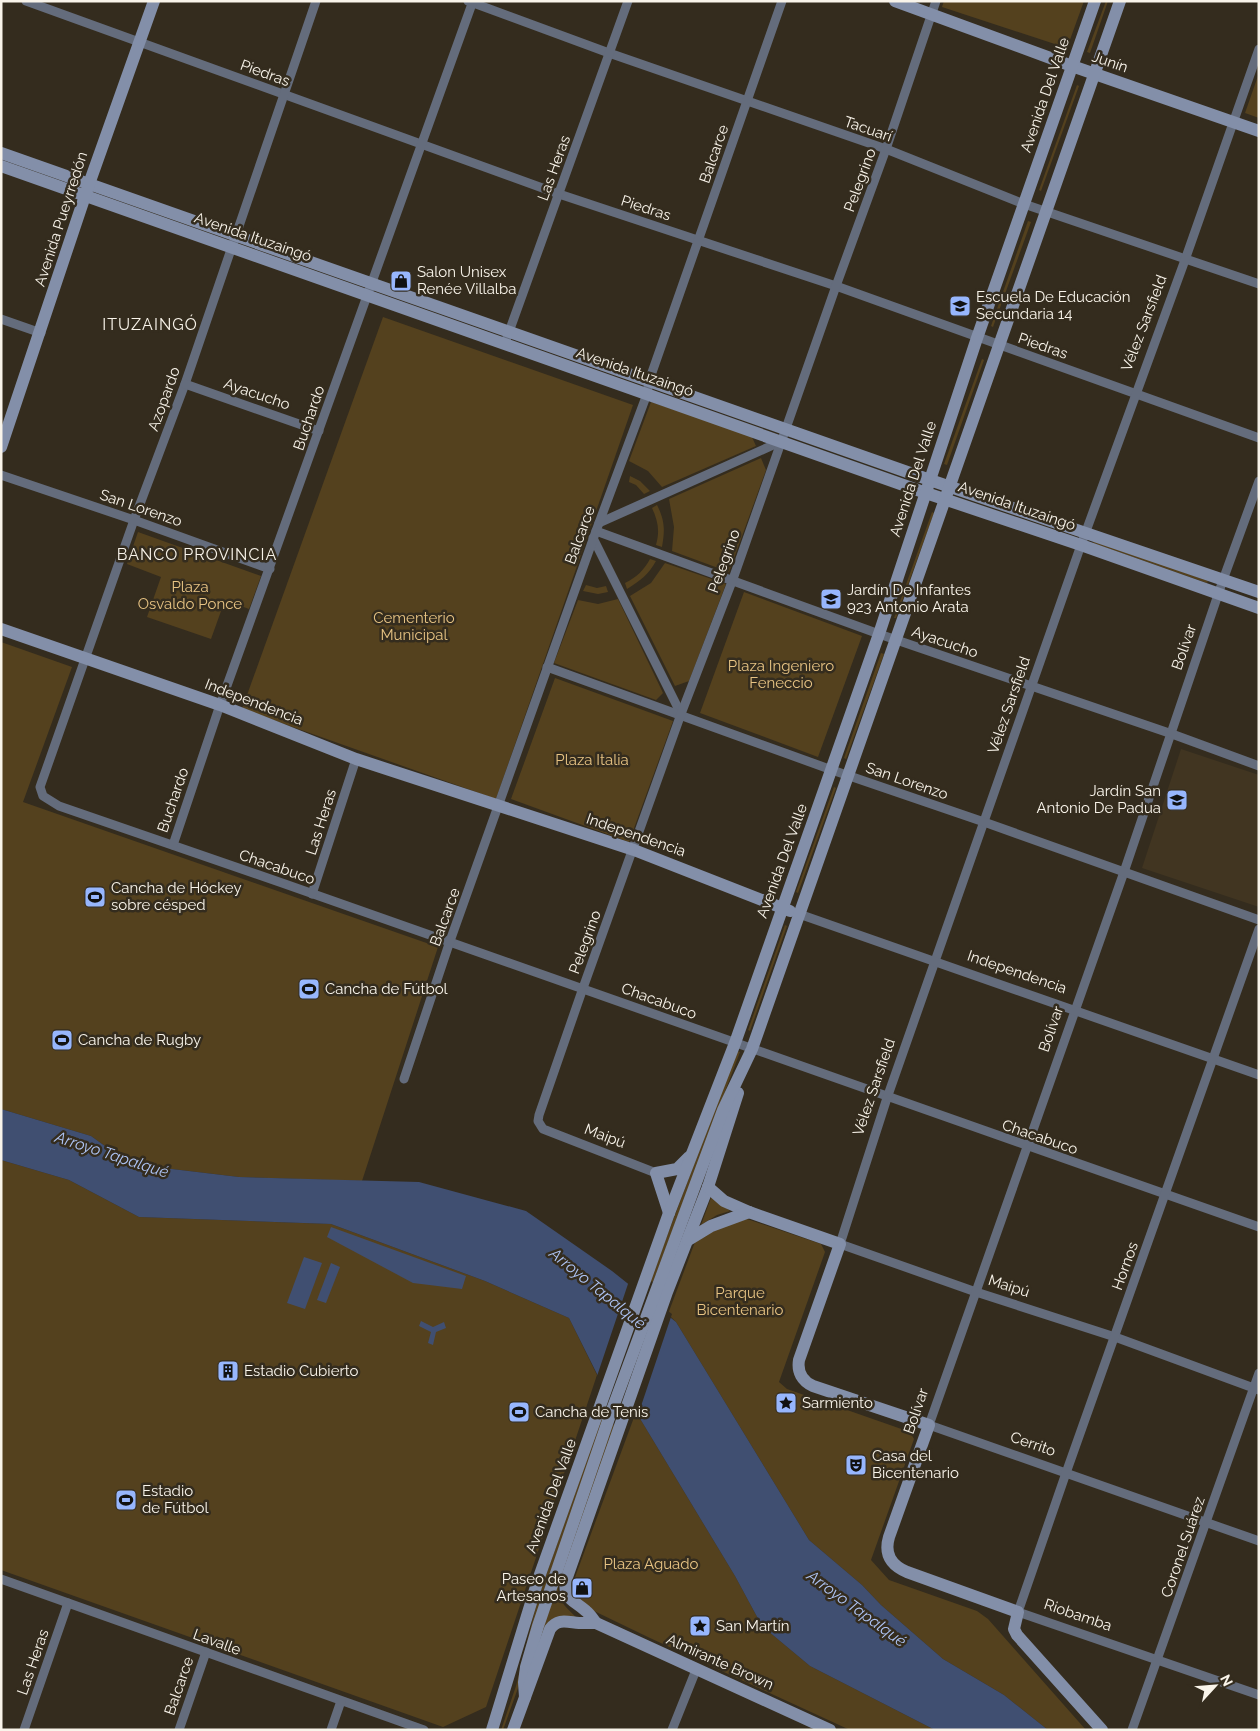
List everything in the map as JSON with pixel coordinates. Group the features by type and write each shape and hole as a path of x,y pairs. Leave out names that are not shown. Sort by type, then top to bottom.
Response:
{"main road":[{"name":"Avenida Pueyrredón","path":"1,447 41,333 87,190 154,1"},
{"name":"Junín","path":"895,1 1072,66 1259,131"},
{"name":"Avenida Del Valle","path":"596,1623 586,1610 570,1600 565,1586 643,1282 735,1044 880,634 977,338 1095,1"},
{"name":"Avenida Del Valle","path":"662,1291 688,1240 708,1187 752,1049 1120,1"},
{"name":"Avenida Ituzaingó","path":"1,153 87,190"},
{"name":"Avenida Ituzaingó","path":"1,166 87,190 784,435 930,480 948,493 1084,539 1259,592"},
{"name":"Avenida Ituzaingó","path":"784,435 926,493 948,493"},
{"name":"Avenida Ituzaingó","path":"1084,539 1219,594 1259,608"},
{"name":"Independencia","path":"1,629 220,705 356,759 634,850 799,914"},
{"name":"Avenida Del Valle","path":"492,1730 538,1580 662,1291 723,1110 752,1049"},
{"path":"669,1213 656,1173 677,1169 692,1154"},
{"name":"Maipú","path":"708,1187 724,1202 840,1244"},
{"path":"688,1240 711,1226 749,1212"},
{"name":"Vélez Sarsfield","path":"800,1374 799,1360 840,1244"},
{"name":"Cerrito","path":"800,1374 813,1386 929,1425"},
{"name":"Avenida Del Valle","path":"513,1730 525,1696 526,1667 538,1626 609,1418"},
{"name":"Bolívar","path":"890,1560 887,1543 929,1425"},
{"name":"Riobamba","path":"890,1560 901,1570 1018,1612"},
{"path":"1018,1612 1014,1629 1017,1634 1102,1730"},
{"path":"525,1696 553,1625 563,1620 596,1623"},
{"name":"Almirante Brown","path":"596,1623 830,1730"},
{"path":"794,1714 809,1730"}],"street":[{"name":"Piedras","path":"26,1 559,194 836,286 1259,438"},
{"name":"Azopardo","path":"49,801 43,796 40,787 134,520 185,384 316,1"},
{"name":"Las Heras","path":"507,338 628,1"},
{"name":"Balcarce","path":"404,1079 450,941 648,387 782,1"},
{"name":"Pelegrino","path":"543,1129 538,1121 539,1115 583,988 634,850 681,714 733,580 886,149 936,1"},
{"name":"Tacuarí","path":"471,2 747,102 886,149 1024,204 1259,284"},
{"name":"Buchardo","path":"173,844 220,705 471,2"},
{"name":"Vélez Sarsfield","path":"840,1244 887,1098 1259,49"},
{"path":"1,319 41,333"},
{"name":"Ayacucho","path":"185,384 319,431"},
{"path":"681,714 596,531 784,435"},
{"name":"San Lorenzo","path":"1,475 270,569"},
{"name":"Bolívar","path":"929,1425 1124,872 1223,580 1259,481"},
{"name":"Ayacucho","path":"596,531 880,634 1172,734 1259,766"},
{"name":"San Lorenzo","path":"547,667 848,776 984,822 1259,920"},
{"name":"Las Heras","path":"312,894 356,759"},
{"name":"Chacabuco","path":"49,801 583,988 887,1098 1259,1227"},
{"name":"Independencia","path":"799,914 1259,1075"},
{"name":"Hornos","path":"1018,1612 1259,930"},
{"name":"Maipú","path":"543,1129 656,1173"},
{"name":"Maipú","path":"840,1244 976,1292 1115,1337 1256,1389"},
{"name":"Coronel Suárez","path":"1132,1730 1256,1389 1259,1373"},
{"name":"Cerrito","path":"929,1425 1207,1521 1259,1541"},
{"name":"Lavalle","path":"1,1580 424,1730"},
{"name":"Las Heras","path":"24,1730 68,1603"},
{"name":"Riobamba","path":"1018,1612 1259,1696"},
{"name":"Balcarce","path":"179,1730 206,1652"},
{"path":"672,1730 696,1670"},
{"path":"331,1730 341,1701"}],"shaded area":[{"path":"1181,749 1259,775 1259,907 1142,868"}],"green space":[{"path":"944,1 1084,1 1067,48 942,7"},
{"path":"1106,1 1108,1 1090,53 1087,52"},
{"path":"1259,73 1259,118 1245,113"},
{"path":"1077,85 1079,86 1041,191 1039,190"},
{"path":"1028,221 1031,222 993,327 991,326"},
{"name":"Cementerio Municipal","path":"383,317 633,405 496,799 242,709"},
{"path":"982,359 984,360 947,465 944,464"},
{"path":"651,402 751,435 756,446 662,487 648,471 629,461"},
{"path":"761,458 766,470 729,572 672,551 674,527 669,499"},
{"path":"630,476 640,481 650,491 644,494 636,485 629,482"},
{"path":"657,505 664,526 662,547 656,545 658,526 652,508"},
{"path":"932,512 934,513 896,618 894,618"},
{"name":"Plaza Osvaldo Ponce","path":"138,532 261,576 249,609 225,600 211,639 147,617 161,577 127,564"},
{"path":"1094,540 1208,581 1207,583 1093,543"},
{"path":"650,559 656,561 650,570 627,589 625,583 640,573"},
{"name":"Plaza Ingeniero Feneccio","path":"665,563 726,584 689,681 675,686 630,596 651,583"},
{"path":"586,585 597,588 606,586 608,592 598,594 583,591"},
{"name":"Plaza Ingeniero Feneccio","path":"744,592 862,636 818,757 700,713"},
{"path":"618,599 663,693 656,700 554,663 578,600 598,604"},
{"path":"1,642 72,667 23,802 438,947 362,1181 239,1177 130,1164 91,1136 1,1109"},
{"path":"881,653 884,654 846,759 844,758"},
{"name":"Plaza Italia","path":"555,678 673,721 629,842 511,799"},
{"path":"834,787 836,788 798,893 796,892"},
{"path":"785,925 787,926 750,1031 748,1030"},
{"path":"737,1051 740,1052 653,1282 650,1281"},
{"path":"1,1160 69,1180 139,1217 331,1224 485,1281 569,1318 597,1375 486,1707 443,1727 1,1570"},
{"path":"712,1195 730,1211 717,1215 701,1225"},
{"name":"Parque Bicentenario","path":"747,1219 821,1244 825,1252 779,1382 787,1389 910,1432 914,1439 871,1560 889,1580 977,1611 988,1619 1086,1730 1048,1730 1004,1695 943,1659 881,1605 862,1585 809,1540 676,1322 668,1314 695,1242 716,1227"},
{"name":"Plaza Aguado","path":"636,1412 735,1576 762,1626 810,1666 935,1730 850,1730 650,1638 574,1600 571,1588"},
{"path":"602,1417 604,1418 518,1688 503,1730 501,1730 516,1686 538,1598"},
{"path":"613,1424 615,1426 558,1588 562,1602 578,1619 560,1618 550,1621 544,1630 538,1647 543,1621"}],"water":[{"name":"Arroyo Tapalqué","path":"1,1109 91,1136 130,1164 239,1177 419,1182 526,1211 612,1271 676,1322 809,1540 862,1585 881,1605 943,1659 1004,1695 1048,1730 935,1730 810,1666 762,1626 735,1576 636,1412 602,1384 569,1318 485,1281 331,1224 139,1217 69,1180 1,1160"},
{"path":"331,1227 466,1276 462,1289 413,1283 327,1237"},
{"path":"304,1257 322,1263 305,1309 287,1303"},
{"path":"331,1263 340,1267 326,1303 317,1300"},
{"path":"421,1321 433,1327 444,1322 446,1328 436,1332 433,1345 428,1343 431,1332 419,1326"}],"pier":[{"path":"629,1281 672,1314 637,1418 600,1386 596,1379"}],"place":[{"name":"Salon Unisex Renée Villalba","path":"401,281"},
{"name":"Escuela De Educación Secundaria 14","path":"960,306"},
{"name":"Jardín De Infantes 923 Antonio Arata","path":"831,599"},
{"name":"Jardín San Antonio De Padua","path":"1177,800"},
{"name":"Cancha de Hóckey sobre césped","path":"95,897"},
{"name":"Cancha de Fútbol","path":"309,989"},
{"name":"Cancha de Rugby","path":"62,1040"},
{"name":"Estadio Cubierto","path":"228,1371"},
{"name":"Sarmiento","path":"786,1403"},
{"name":"Cancha de Tenis","path":"519,1412"},
{"name":"Casa del Bicentenario","path":"856,1465"},
{"name":"Estadio de Fútbol","path":"126,1500"},
{"name":"Paseo de Artesanos","path":"582,1588"},
{"name":"San Martín","path":"700,1626"}],"district":[{"name":"ITUZAINGÓ","path":"150,324"},
{"name":"BANCO PROVINCIA","path":"197,554"}]}
